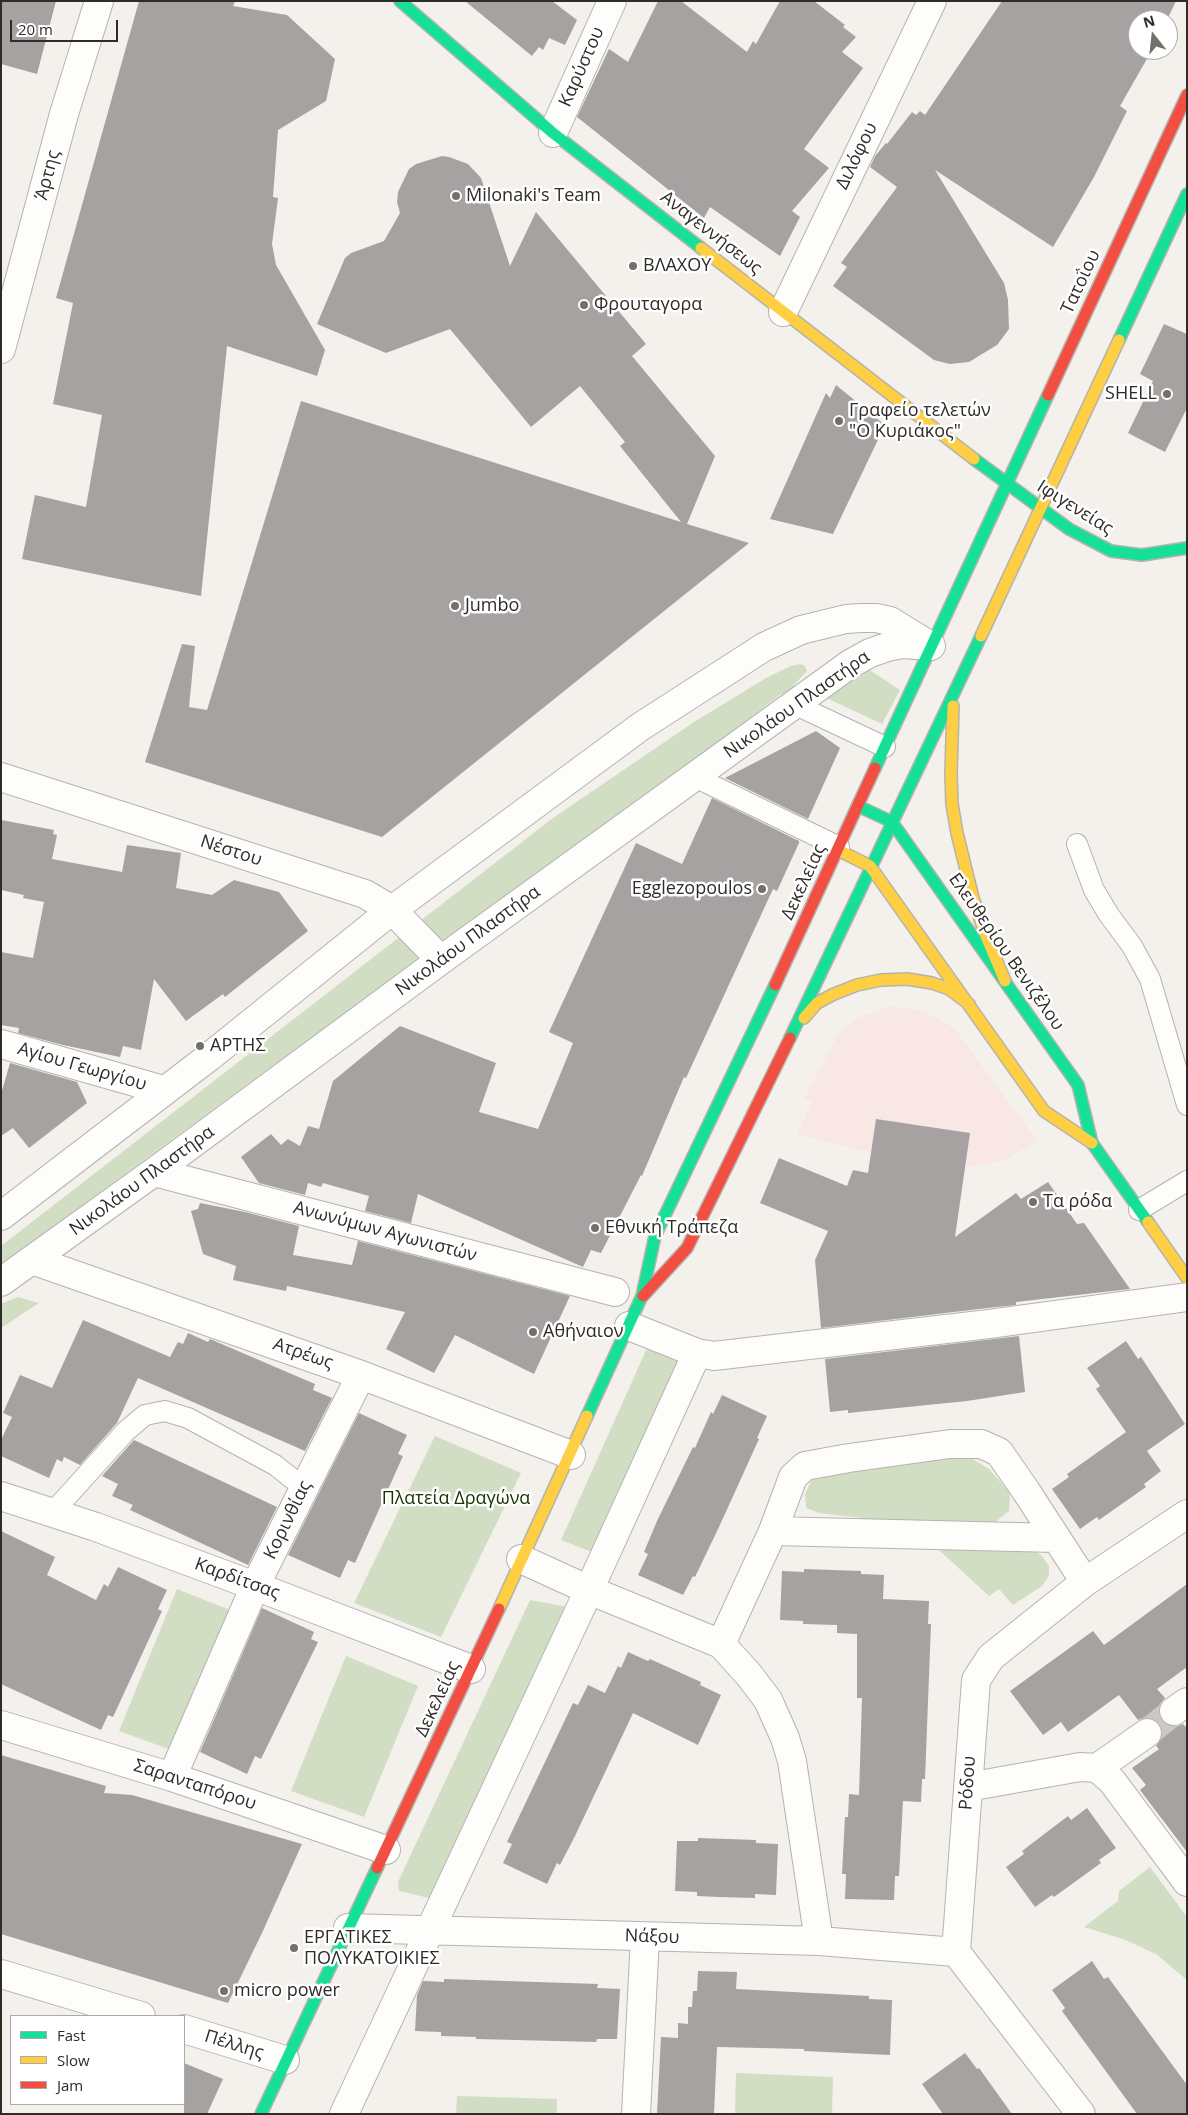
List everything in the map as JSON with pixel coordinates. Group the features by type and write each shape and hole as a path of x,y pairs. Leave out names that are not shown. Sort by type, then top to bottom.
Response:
{"main road":[{"name":"Αναγεννήσεως","path":"400,1 553,133 1007,484"},
{"name":"Τατοΐου","path":"1007,484 1187,95"},
{"path":"1040,508 1187,194"},
{"name":"Ιφιγενείας","path":"1007,484 1087,540 1111,551 1142,555 1187,548"},
{"name":"Δεκελείας","path":"261,2114 571,1454 642,1296 655,1236 790,956 1007,484"},
{"name":"Δεκελείας","path":"642,1296 687,1248 795,1028 1040,508"},
{"path":"953,693 951,774 952,804 957,833 973,898 984,931 1005,981"},
{"name":"Ελευθερίου Βενιζέλου","path":"858,806 892,822 1078,1085 1092,1143"},
{"name":"Ελευθερίου Βενιζέλου","path":"839,848 870,866 1044,1111 1092,1143 1187,1278"},
{"path":"795,1028 817,1003 834,994 881,980 907,980 932,983 949,989 969,1004"}],"street":[{"name":"Άρτης","path":"1,349 64,114 99,1"},
{"name":"Καρύστου","path":"553,133 612,1"},
{"name":"Διλόφου","path":"783,312 932,1"},
{"path":"1,1216 209,1057 392,910 640,727 764,647 801,630 846,619 861,618 876,618 890,621 931,646"},
{"name":"Νικολάου Πλαστήρα","path":"1,1282 850,664 870,653 904,644 931,646"},
{"name":"Νέστου","path":"1,777 365,894 392,910 441,960"},
{"name":"Αγίου Γεωργίου","path":"1,1044 164,1090"},
{"name":"Ανωνύμων Αγωνιστών","path":"154,1172 615,1292"},
{"name":"Ατρέως","path":"32,1260 362,1375 571,1454"},
{"path":"629,1326 697,1353 714,1356 989,1324 1187,1297"},
{"path":"344,2114 589,1590 697,1353"},
{"name":"Κορινθίας","path":"172,1777 255,1586 362,1375"},
{"path":"721,1644 773,1531 793,1477 805,1466 950,1444 981,1444 999,1452 1085,1582"},
{"name":"Καρδίτσας","path":"1,1496 53,1512 255,1586 471,1669"},
{"name":"Ρόδου","path":"956,1952 976,1680 990,1657 1085,1582 1187,1514"},
{"path":"773,1531 1056,1538"},
{"path":"521,1559 589,1590 721,1644 738,1661 768,1700 792,1761 819,1941"},
{"name":"Σαρανταπόρου","path":"1,1725 172,1777 386,1850"},
{"path":"1097,1768 1147,1732"},
{"path":"968,1788 1080,1767 1097,1768 1112,1781 1187,1882"},
{"name":"Νάξου","path":"348,1928 819,1941 956,1952"},
{"path":"636,2114 645,1937"},
{"path":"956,1952 1081,2114"},
{"path":"1,1974 138,2015"},
{"name":"Πέλλης","path":"185,2029 285,2060"}],"lane":[{"path":"796,705 885,747"},
{"path":"695,777 839,848"},
{"path":"1077,844 1094,890 1109,915 1132,946 1150,979 1183,1074 1187,1105"},
{"path":"1140,1210 1187,1181"},
{"path":"53,1512 126,1431 145,1415 165,1411 188,1418 275,1465 304,1488"}],"shaded area":[{"path":"890,1006 919,1010 936,1017 955,1029 1037,1141 1003,1161 965,1167 970,1133 877,1119 871,1152 797,1134 812,1102 804,1099 839,1033 858,1018"}],"green space":[{"path":"800,664 805,666 807,671 793,686 829,689 862,665 900,690 882,724 820,695 822,693 781,694 603,831 283,1058 1,1265 1,1246 553,818 694,722 766,678 791,666"},
{"path":"18,1297 39,1303 1,1328 1,1304"},
{"path":"648,1346 680,1363 592,1552 561,1540"},
{"name":"Πλατεία Δραγώνα","path":"435,1436 521,1473 441,1637 354,1603"},
{"path":"971,1458 989,1469 1010,1493 1009,1511 993,1524 871,1519 819,1513 806,1508 805,1494 812,1479 837,1472 916,1459"},
{"path":"945,1548 1037,1552 1049,1566 1049,1576 1042,1586 1013,1605 999,1589 989,1596 939,1550"},
{"path":"177,1589 235,1612 177,1752 119,1731"},
{"path":"530,1600 568,1607 429,1898 399,1891 398,1882"},
{"path":"346,1656 418,1686 364,1817 291,1791"},
{"path":"1150,1867 1187,1917 1187,1980 1156,1954 1123,1939 1084,1927 1118,1901 1119,1891"},
{"path":"736,2073 833,2077 832,2114 735,2114"},
{"path":"457,2096 557,2099 557,2114 456,2114"}],"building":[{"path":"1,1 56,1 37,74 1,64"},
{"path":"139,1 235,1 233,6 287,15 335,59 326,101 278,130 273,197 278,198 272,244 276,265 325,350 317,376 227,346 201,596 22,559 35,495 86,507 102,415 53,404 73,303 56,298"},
{"path":"465,1 552,1 577,20 565,45 549,38 543,50 539,47 532,56"},
{"path":"658,1 681,1 747,52 753,41 756,44 780,1 814,1 845,25 843,27 856,37 842,52 863,68 804,149 829,168 792,211 800,217 780,256 710,207 704,218 577,117 609,49 628,62"},
{"path":"1002,1 1176,1 1172,10 1128,10 1128,60 1146,60 1120,106 1127,111 1094,177 1053,247 935,170 1004,283 1008,300 1009,329 997,345 969,362 950,364 934,360 833,286 847,267 841,263 897,187 870,167 875,156 912,112 916,115 920,111 925,115"},
{"name":"Jumbo","path":"442,156 468,164 481,178 510,266 536,212 646,344 632,356 715,456 687,524 749,543 382,837 145,762 182,644 195,646 189,707 207,710 301,401 681,522 620,446 625,442 580,386 531,427 450,329 386,353 317,324 345,258 351,253 384,241 400,213 397,202 398,192 409,169 416,164"},
{"name":"SHELL","path":"1164,324 1187,334 1187,408 1165,452 1128,433 1153,381 1140,374"},
{"path":"836,385 885,425 833,534 770,519 826,393 830,398"},
{"path":"816,731 840,748 808,819 725,778"},
{"path":"712,798 799,841 799,843 777,891 773,889 686,1078 684,1077 642,1176 601,1253 591,1250 583,1267 418,1194 411,1223 365,1211 369,1196 323,1183 321,1187 308,1183 305,1195 259,1183 241,1157 271,1134 281,1145 288,1139 300,1146 308,1126 319,1129 333,1081 400,1026 496,1063 479,1112 538,1129 573,1043 549,1032 636,843 682,864"},
{"path":"1,820 54,830 53,834 57,835 52,859 122,872 127,845 181,853 176,888 212,895 234,880 279,892 308,931 225,997 223,994 186,1021 154,979 141,1050 123,1046 120,1057 18,1033 19,1028 1,1025 1,952 33,958 44,902 23,898 24,895 1,890"},
{"path":"10,1063 77,1082 87,1103 29,1148 13,1128 1,1136 1,1094"},
{"path":"876,1119 970,1133 955,1237 1016,1193 1021,1199 1048,1182 1077,1224 1084,1223 1130,1289 1016,1302 1016,1305 821,1328 815,1260 828,1231 760,1203 779,1158 847,1186 853,1170 868,1173"},
{"path":"200,1203 299,1226 293,1255 352,1265 358,1241 570,1296 534,1374 455,1335 434,1373 386,1349 405,1312 287,1286 286,1291 233,1280 236,1266 203,1254 191,1211 198,1209"},
{"path":"83,1320 170,1357 178,1342 183,1344 188,1333 208,1342 210,1339 315,1384 313,1390 332,1398 305,1451 138,1378 117,1423 80,1465 64,1457 62,1462 57,1459 49,1478 1,1456 1,1440 12,1417 3,1413 20,1375 52,1388"},
{"path":"1019,1336 1025,1392 967,1401 848,1413 848,1410 830,1412 825,1359"},
{"path":"1126,1341 1138,1359 1141,1357 1185,1424 1147,1451 1161,1471 1144,1484 1146,1487 1099,1520 1097,1517 1080,1529 1052,1489 1069,1477 1067,1474 1126,1432 1096,1389 1100,1386 1087,1368"},
{"path":"722,1395 767,1416 757,1438 759,1439 719,1527 695,1577 693,1576 683,1595 638,1575 648,1554 644,1552 657,1521 693,1447 695,1448 711,1412 713,1414"},
{"path":"359,1413 407,1435 398,1454 403,1456 355,1563 348,1560 340,1578 288,1555"},
{"path":"134,1440 277,1507 248,1565 130,1510 133,1505 112,1496 118,1484 102,1476"},
{"path":"1,1531 55,1557 47,1575 96,1600 104,1584 108,1587 118,1567 167,1590 158,1609 162,1611 113,1717 108,1715 101,1730 1,1684"},
{"path":"804,1569 861,1571 861,1574 884,1575 883,1599 929,1601 928,1624 931,1624 925,1779 922,1779 921,1802 903,1801 899,1876 895,1876 894,1900 845,1899 846,1874 842,1874 845,1817 848,1817 849,1794 859,1795 862,1698 857,1698 857,1634 837,1633 837,1625 803,1624 803,1621 780,1620 782,1571 804,1572"},
{"path":"1187,1584 1187,1667 1157,1689 1165,1698 1160,1704 1158,1712 1161,1720 1167,1725 1175,1727 1183,1724 1187,1728 1187,1852 1140,1790 1146,1785 1132,1768 1159,1749 1156,1746 1163,1732 1159,1724 1153,1719 1146,1717 1138,1720 1119,1695 1068,1732 1061,1722 1043,1735 1010,1691 1093,1631 1104,1645"},
{"path":"262,1608 314,1632 311,1639 318,1642 261,1759 255,1756 247,1774 200,1752"},
{"path":"628,1652 648,1661 650,1659 701,1682 700,1685 721,1695 698,1745 633,1713 575,1836 560,1865 557,1863 547,1884 503,1863 512,1844 507,1842 573,1703 578,1705 588,1685 605,1693 618,1666 621,1668"},
{"path":"1,1755 106,1786 104,1793 132,1795 302,1844 228,2003 1,1934"},
{"path":"1087,1808 1116,1848 1099,1860 1101,1863 1054,1897 1052,1895 1035,1907 1006,1867 1024,1854 1022,1851 1068,1816 1071,1820"},
{"path":"698,1838 756,1840 756,1843 778,1844 776,1895 755,1894 755,1898 719,1897 697,1896 697,1892 675,1891 677,1841 698,1841"},
{"path":"1092,1961 1104,1979 1108,1977 1187,2085 1187,2114 1137,2114 1062,2011 1065,2008 1052,1990"},
{"path":"698,1971 737,1972 736,1989 869,1996 869,1999 892,2000 890,2055 804,2051 804,2049 717,2047 714,2114 657,2114 661,2037 678,2038 678,2023 688,2024 688,2007 692,2007 693,1991 697,1991"},
{"path":"444,1979 598,1984 597,1988 620,1989 617,2039 597,2039 596,2042 476,2039 476,2037 441,2036 441,2032 415,2031 417,1995 423,1981 444,1982"},
{"path":"965,2053 977,2069 979,2068 1012,2114 943,2114 922,2084"},
{"path":"185,2063 223,2079 207,2114 184,2114"}],"tunnel":[{"path":"1147,1733 1174,1711"}],"traffic: fast":[{"path":"400,1 553,133 701,248"},
{"path":"1119,340 1187,194"},
{"path":"875,768 1048,395"},
{"path":"974,459 1069,529 1111,551 1142,555 1187,548"},
{"path":"790,1038 981,636"},
{"path":"858,806 892,822 1078,1085 1092,1143 1148,1222"},
{"path":"587,1416 642,1296 655,1236 775,985"},
{"path":"261,2114 377,1868"}],"traffic: slow":[{"path":"701,248 974,459"},
{"path":"981,636 1119,340"},
{"path":"953,706 951,773 952,804 957,833 973,898 984,931 1005,981"},
{"path":"838,850 870,866 1044,1111 1092,1143"},
{"path":"804,1018 817,1003 834,994 857,985 881,980 907,979 932,983 949,989 969,1004"},
{"path":"1148,1222 1187,1278"},
{"path":"499,1609 587,1416"}],"traffic: jam":[{"path":"1048,395 1187,95"},
{"path":"775,985 875,768"},
{"path":"643,1296 687,1248 790,1038"},
{"path":"377,1868 499,1609"}],"place":[{"name":"Milonaki's Team","path":"456,196"},
{"name":"ΒΛΑΧΟΥ","path":"633,266"},
{"name":"Φρουταγορα","path":"584,305"},
{"name":"SHELL","path":"1167,394"},
{"name":"Γραφείο τελετών \"Ο Κυριάκος\"","path":"839,421"},
{"name":"Jumbo","path":"455,606"},
{"name":"Egglezopoulos","path":"762,889"},
{"name":"ΑΡΤΗΣ","path":"200,1046"},
{"name":"Τα ρόδα","path":"1033,1202"},
{"name":"Εθνική Τράπεζα","path":"595,1228"},
{"name":"Αθήναιον","path":"533,1332"},
{"name":"ΕΡΓΑΤΙΚΕΣ ΠΟΛΥΚΑΤΟΙΚΙΕΣ","path":"294,1948"},
{"name":"micro power","path":"224,1991"}]}
